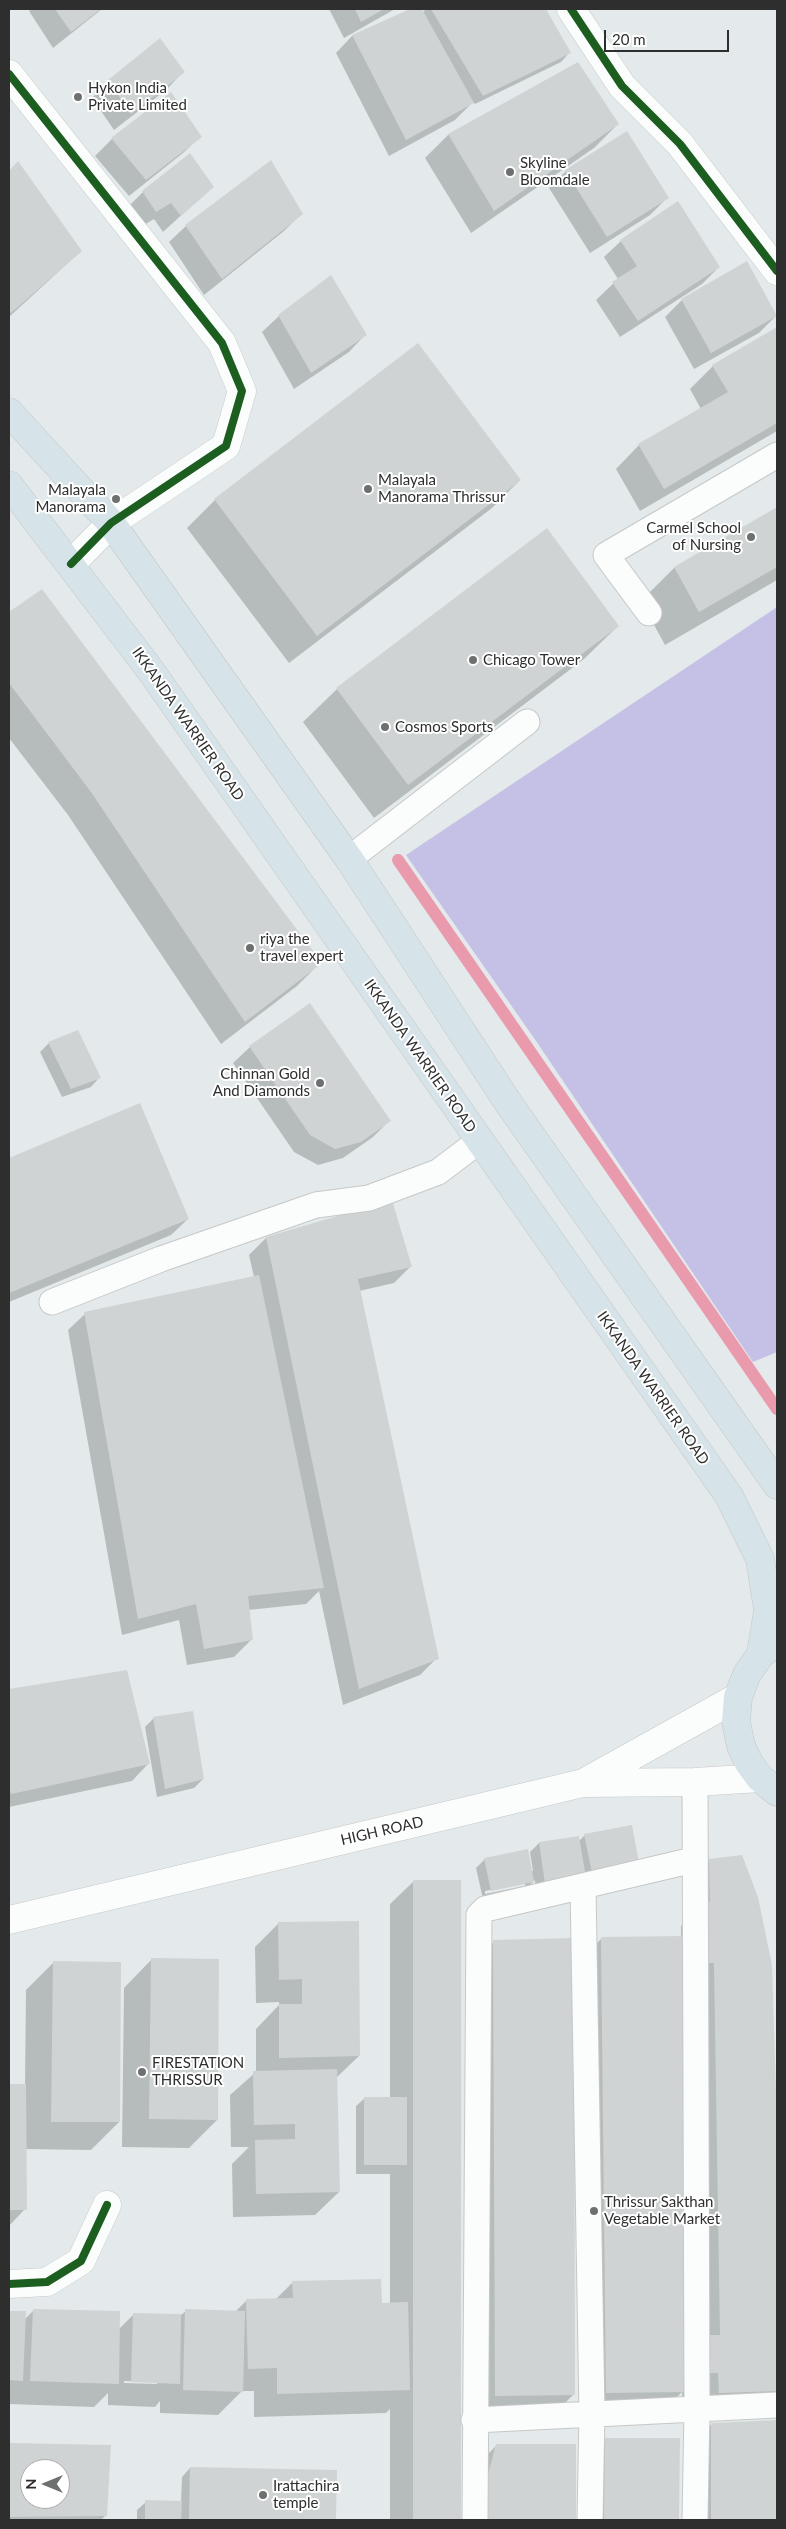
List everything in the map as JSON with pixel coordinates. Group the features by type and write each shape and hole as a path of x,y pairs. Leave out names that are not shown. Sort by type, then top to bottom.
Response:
{"main road":[{"path":"9,412 111,523 349,859 509,1104 777,1485"},
{"name":"IKKANDA WARRIER ROAD","path":"9,485 151,671 729,1496 760,1558 768,1610 769,1648"},
{"path":"768,1785 749,1763 741,1746 736,1722 738,1697 747,1674 769,1648"}],"street":[{"path":"570,9 622,86 680,144 777,271"},
{"path":"9,74 222,343 242,391 226,446 111,523 71,564"},
{"path":"583,1783 738,1697"},
{"name":"HIGH ROAD","path":"9,1920 583,1783 695,1782 768,1785"},
{"path":"9,2284 46,2282 81,2261 107,2205"}],"lane":[{"path":"650,613 606,555 777,455"},
{"path":"349,859 528,722"},
{"path":"52,1302 161,1259 316,1205 369,1198 438,1172 479,1141"},
{"path":"695,1782 697,2409 695,2520"},
{"path":"475,2520 474,2420 479,1915 485,1909 689,1861 694,1865"},
{"path":"583,1886 592,2414 590,2520"},
{"path":"474,2420 777,2405"}],"shaded area":[{"path":"777,607 777,1352 753,1362 536,1041 406,855"}],"building":[{"path":"55,9 101,9 71,32"},
{"path":"355,9 384,9 361,22"},
{"path":"410,9 422,9 474,103 406,140 352,35"},
{"path":"431,9 546,9 571,53 483,96"},
{"path":"160,38 185,72 131,114 108,80"},
{"name":"Skyline Bloomdale","path":"578,62 619,124 494,211 448,134"},
{"path":"171,92 202,137 146,180 111,138"},
{"path":"627,131 669,198 607,237 565,170"},
{"path":"190,153 214,187 181,216 171,203 156,212 142,191"},
{"path":"271,160 303,214 222,279 185,225"},
{"path":"18,161 82,251 11,313 9,310 9,171"},
{"path":"678,201 720,267 638,321 612,282 637,266 620,240"},
{"path":"747,261 777,316 711,353 681,299"},
{"path":"331,275 367,335 311,373 278,315"},
{"path":"777,327 777,423 664,489 638,444 728,392 712,365"},
{"name":"Malayala Manorama Thrissur","path":"418,343 521,480 317,636 214,499"},
{"name":"Carmel School of Nursing","path":"777,507 777,567 699,612 674,567"},
{"name":"Chicago Tower","path":"547,528 619,626 408,785 336,688"},
{"path":"42,589 322,963 245,1022 91,792 9,683 9,612"},
{"name":"Chinnan Gold And Diamonds","path":"310,1003 391,1121 361,1142 335,1149 310,1135 249,1046"},
{"path":"78,1030 101,1078 71,1089 48,1042"},
{"path":"140,1103 189,1219 9,1293 9,1158"},
{"path":"392,1200 412,1267 358,1279 439,1659 359,1689 266,1237"},
{"path":"259,1275 324,1588 248,1596 253,1640 204,1649 196,1604 138,1619 84,1312"},
{"path":"127,1670 150,1764 11,1794 9,1787 9,1689"},
{"path":"193,1711 204,1779 165,1789 153,1717"},
{"path":"632,1825 639,1863 592,1873 584,1834"},
{"path":"579,1836 586,1878 545,1884 539,1842"},
{"path":"528,1849 534,1882 491,1891 484,1858"},
{"path":"742,1855 758,1897 772,1965 777,2123 777,2391 719,2393 718,2373 705,2373 705,2335 720,2335 714,1963 705,1963 704,1901 710,1902 709,1859"},
{"path":"413,1880 461,1880 461,2520 413,2520"},
{"path":"359,1921 360,2056 279,2058 279,2004 302,2004 302,1979 279,1980 278,1922"},
{"path":"684,1936 684,2392 606,2393 601,1937"},
{"path":"574,1938 575,2395 495,2396 493,1940"},
{"path":"151,1958 219,1959 218,2120 149,2119"},
{"path":"53,1961 121,1962 120,2122 51,2122"},
{"path":"337,2069 340,2192 256,2194 255,2140 295,2139 295,2124 254,2125 253,2071"},
{"path":"9,2084 26,2084 27,2210 9,2210"},
{"path":"364,2097 407,2097 407,2165 364,2165"},
{"path":"381,2279 382,2303 408,2302 410,2390 277,2394 277,2368 248,2369 246,2299 293,2298 292,2281"},
{"path":"33,2309 120,2311 119,2384 30,2381"},
{"path":"185,2309 245,2311 243,2392 183,2390"},
{"path":"9,2311 26,2311 23,2381 9,2380"},
{"path":"133,2313 181,2314 180,2384 131,2382"},
{"path":"777,2420 777,2520 711,2520 711,2423"},
{"path":"605,2438 680,2438 679,2520 604,2520"},
{"path":"9,2443 111,2445 107,2516 9,2517"},
{"path":"496,2444 576,2444 576,2520 488,2520 487,2478"},
{"name":"Irattachira temple","path":"190,2467 337,2470 336,2520 189,2520"},
{"path":"145,2500 182,2501 181,2520 145,2520"}],"waterway":[{"path":"398,860 777,1409"}],"cycle path":[{"path":"571,9 622,86 680,144 777,271"},
{"path":"9,74 222,343 242,391 226,446 111,523 71,564"},
{"path":"9,2284 47,2282 81,2261 107,2205"}],"place":[{"name":"Hykon India Private Limited","path":"78,97"},
{"name":"Skyline Bloomdale","path":"510,172"},
{"name":"Malayala Manorama Thrissur","path":"368,489"},
{"name":"Malayala Manorama","path":"116,499"},
{"name":"Carmel School of Nursing","path":"751,537"},
{"name":"Chicago Tower","path":"473,660"},
{"name":"Cosmos Sports","path":"385,727"},
{"name":"riya the travel expert","path":"250,948"},
{"name":"Chinnan Gold And Diamonds","path":"320,1083"},
{"name":"FIRESTATION THRISSUR","path":"142,2072"},
{"name":"Thrissur Sakthan Vegetable Market","path":"594,2211"},
{"name":"Irattachira temple","path":"263,2495"}]}
